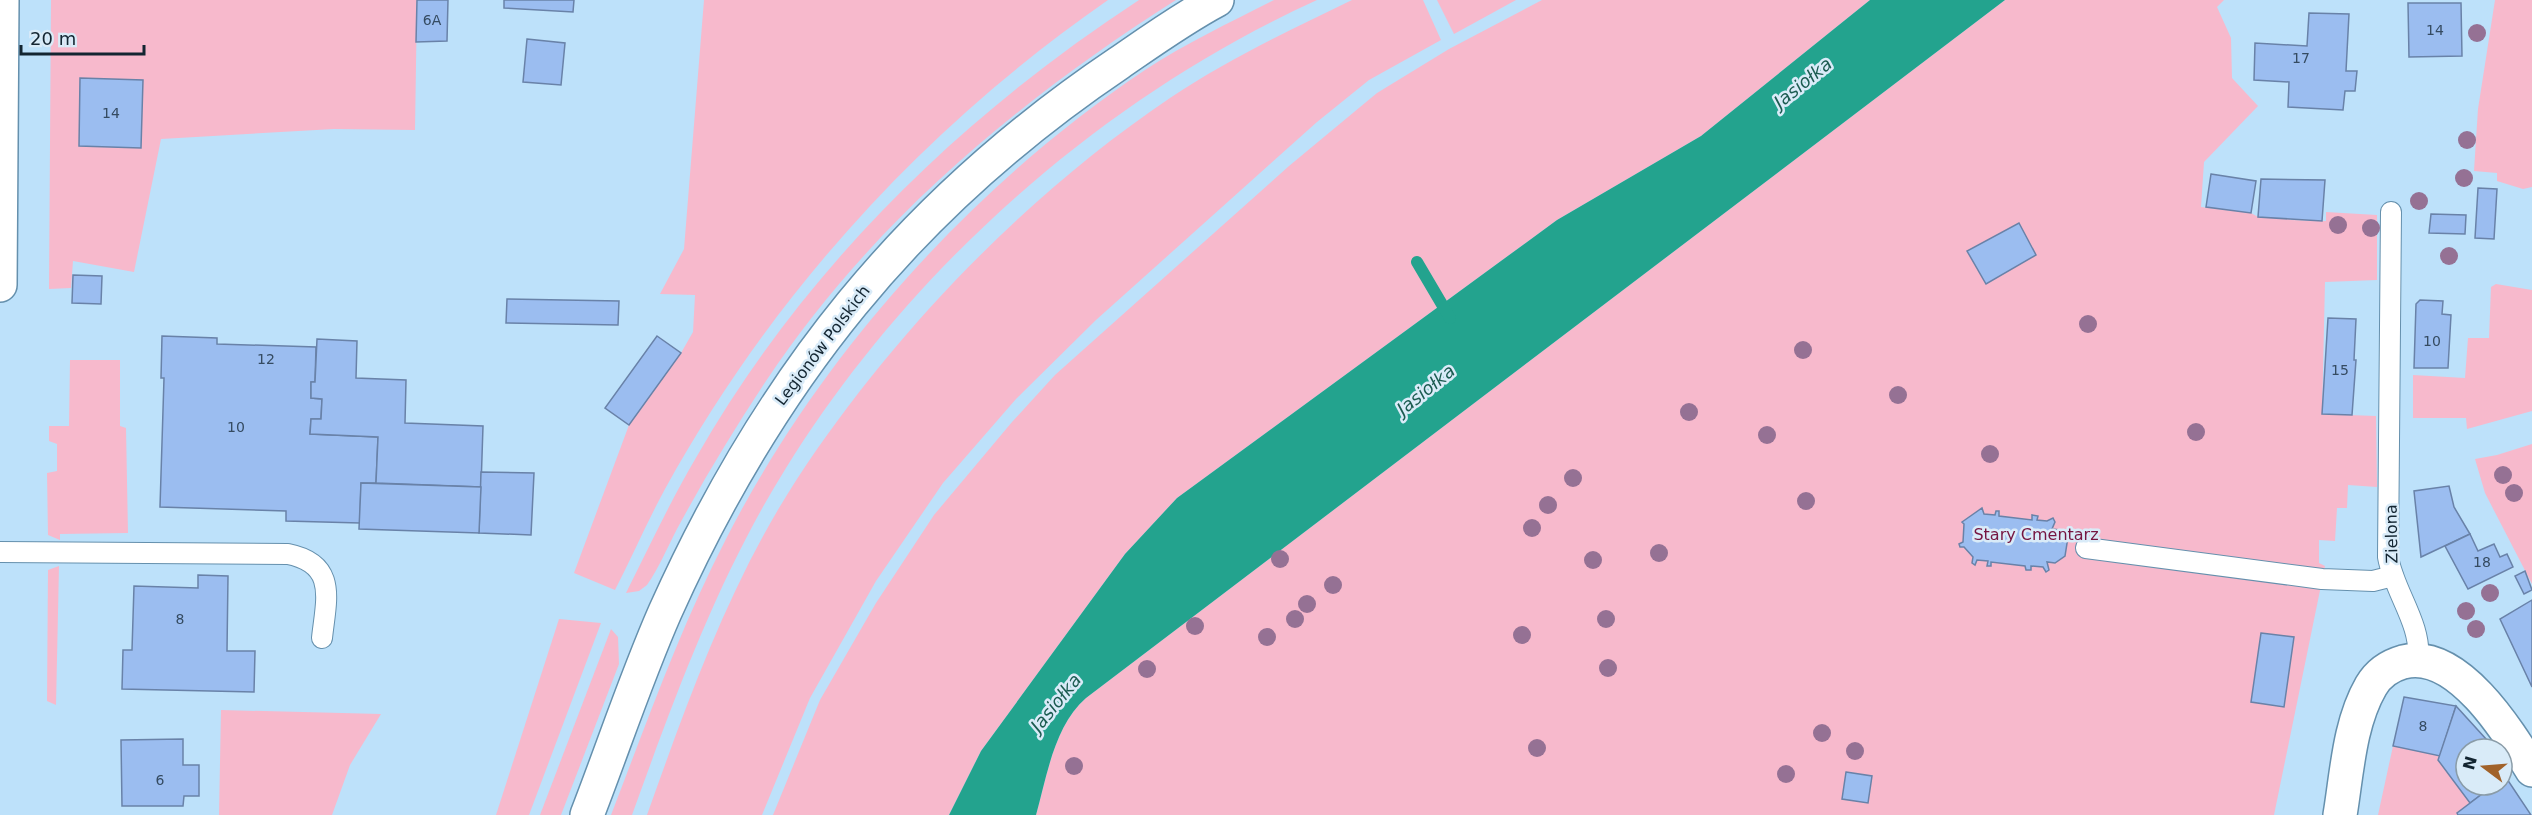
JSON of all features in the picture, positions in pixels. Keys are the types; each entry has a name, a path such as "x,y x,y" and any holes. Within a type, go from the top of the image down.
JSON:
{"main road":[{"path":"0,285 2,0"},
{"name":"Legionów Polskich","path":"587,815 664,614 698,543 740,464 818,345 865,285 952,194 1062,101 1217,0"},
{"path":"2340,815 2354,727 2368,691 2386,669 2405,661 2418,660 2445,668 2472,689 2488,706 2532,770"}],"lane":[{"name":"Zielona","path":"2391,212 2388,557 2393,576 2418,635 2418,660"},
{"path":"2086,548 2322,579 2373,581 2393,576"},
{"path":"0,552 288,554 301,556 320,570 327,584 322,638"}],"green space":[{"path":"51,0 417,0 415,130 334,129 161,139 134,272 73,261 71,288 49,289"},
{"path":"704,0 1108,0 1041,49 977,102 916,159 858,219 804,282 754,348 708,417 665,489 615,590 574,573 629,425 681,353 693,332 695,295 660,294 684,249"},
{"path":"1139,0 1176,0 1117,39 1004,123 951,169 852,269 807,323 754,399 698,492 647,585 639,591 626,593 687,473 739,388 786,322 837,260 891,202 949,146 1009,94"},
{"path":"1274,0 1317,0 1238,40 1161,86 1088,138 1018,195 952,258 891,324 836,394 786,468 762,509 719,593 700,637 632,815 611,815 679,641 726,539 764,471 807,404 855,340 906,279 962,220 1020,166 1081,116 1161,60"},
{"path":"1352,0 1423,0 1441,40 1369,80 1317,122 1096,320 1016,399 943,483 876,581 810,698 762,815 647,815 712,642 773,518 834,425 919,320 965,270 1014,223 1064,178 1117,136 1170,98 1214,71"},
{"path":"1437,0 1516,0 1454,34"},
{"path":"1542,0 1870,0 1701,136 1557,220 1177,498 1125,554 981,751 949,815 773,815 820,700 876,603 934,515 1055,375 1289,166 1377,93 1449,49"},
{"name":"Stary Cmentarz","path":"2005,0 2224,0 2217,7 2231,38 2232,78 2258,106 2204,162 2201,207 2251,213 2258,217 2290,217 2290,220 2326,221 2326,212 2377,215 2377,280 2325,282 2322,414 2376,416 2377,487 2348,485 2347,508 2337,508 2335,541 2319,540 2319,563 2325,566 2274,815 1036,815 1059,737 1075,709 1086,698"},
{"path":"2495,0 2532,0 2532,187 2523,189 2497,181 2497,173 2474,171 2478,109"},
{"path":"2496,284 2532,290 2532,411 2467,429 2466,418 2413,418 2413,375 2465,378 2468,338 2489,338 2491,287"},
{"path":"70,360 120,360 120,426 126,428 128,533 60,534 60,540 48,535 47,473 57,471 57,444 49,441 49,426 69,426"},
{"path":"2532,444 2532,584 2485,493 2475,459"},
{"path":"59,566 56,705 47,701 48,570"},
{"path":"559,619 601,623 529,815 496,815"},
{"path":"611,629 618,637 619,664 561,815 540,815"},
{"path":"221,710 381,714 350,765 332,815 219,815"},
{"path":"2393,746 2440,756 2439,761 2454,781 2454,797 2466,797 2470,803 2457,813 2458,815 2378,815"}],"water":[{"name":"Jasiołka","path":"1870,0 2005,0 1086,698 1075,709 1059,737 1036,815 949,815 981,751 1125,554 1177,498 1557,220 1701,136"}],"building":[{"path":"417,0 448,0 447,41 416,42"},
{"path":"504,0 574,0 573,12 504,8"},
{"path":"2408,3 2461,3 2462,56 2409,57"},
{"path":"2309,13 2349,14 2346,71 2357,71 2355,91 2345,91 2343,110 2288,107 2289,82 2254,80 2255,43 2307,46"},
{"path":"527,39 565,43 561,85 523,82"},
{"path":"80,78 143,80 141,148 79,146"},
{"path":"2211,174 2256,181 2251,213 2206,207"},
{"path":"2261,179 2325,180 2322,221 2258,217"},
{"path":"2478,188 2497,189 2494,239 2475,238"},
{"path":"2431,214 2466,215 2465,234 2429,233"},
{"path":"2019,223 2036,255 1986,284 1967,251"},
{"path":"73,275 102,276 101,304 72,303"},
{"path":"507,299 619,301 618,325 506,323"},
{"path":"2420,300 2443,301 2442,314 2451,315 2448,368 2414,368 2416,304"},
{"path":"2328,318 2356,319 2352,415 2322,414"},
{"path":"162,336 217,338 217,344 316,347 315,382 311,382 311,398 322,399 321,419 311,419 310,434 378,437 376,483 361,483 360,523 286,521 286,511 160,507 164,378 161,378"},
{"path":"657,336 681,353 629,425 605,408"},
{"path":"317,339 357,341 356,378 406,380 405,423 483,426 481,487 376,483 378,437 310,434 311,419 321,419 322,399 311,398 311,382 315,382"},
{"path":"481,472 534,473 531,535 479,533"},
{"path":"361,483 481,487 479,533 359,529"},
{"path":"2449,486 2454,507 2470,534 2421,557 2414,491"},
{"path":"1982,508 1984,514 1995,515 1996,511 1999,511 1999,516 2032,520 2032,515 2038,516 2037,520 2047,521 2053,518 2055,522 2052,529 2060,530 2068,537 2065,556 2055,563 2047,562 2049,570 2046,572 2043,567 2031,566 2031,570 2026,570 2025,566 1991,562 1991,566 1987,566 1988,561 1977,560 1975,565 1972,563 1973,557 1959,544 1963,542 1964,524 1962,522"},
{"path":"2470,534 2478,551 2494,544 2500,557 2507,554 2513,567 2468,589 2445,546"},
{"path":"2525,571 2532,590 2524,594 2515,576"},
{"path":"198,575 228,576 227,651 255,651 254,692 122,689 123,650 132,650 134,586 198,588"},
{"path":"2532,600 2532,687 2500,619"},
{"path":"2261,633 2294,637 2284,707 2251,702"},
{"path":"2404,697 2456,706 2440,756 2393,746"},
{"path":"2456,706 2484,737 2454,737 2454,782 2438,760"},
{"path":"183,739 183,765 199,765 199,796 184,796 183,806 122,806 121,740"},
{"path":"1846,772 1872,776 1868,803 1842,799"},
{"path":"2514,790 2531,815 2458,815 2457,813 2478,797 2514,797"},
{"path":"2466,797 2478,797 2470,803"}],"waterway":[{"path":"1417,262 1450,318"}]}
